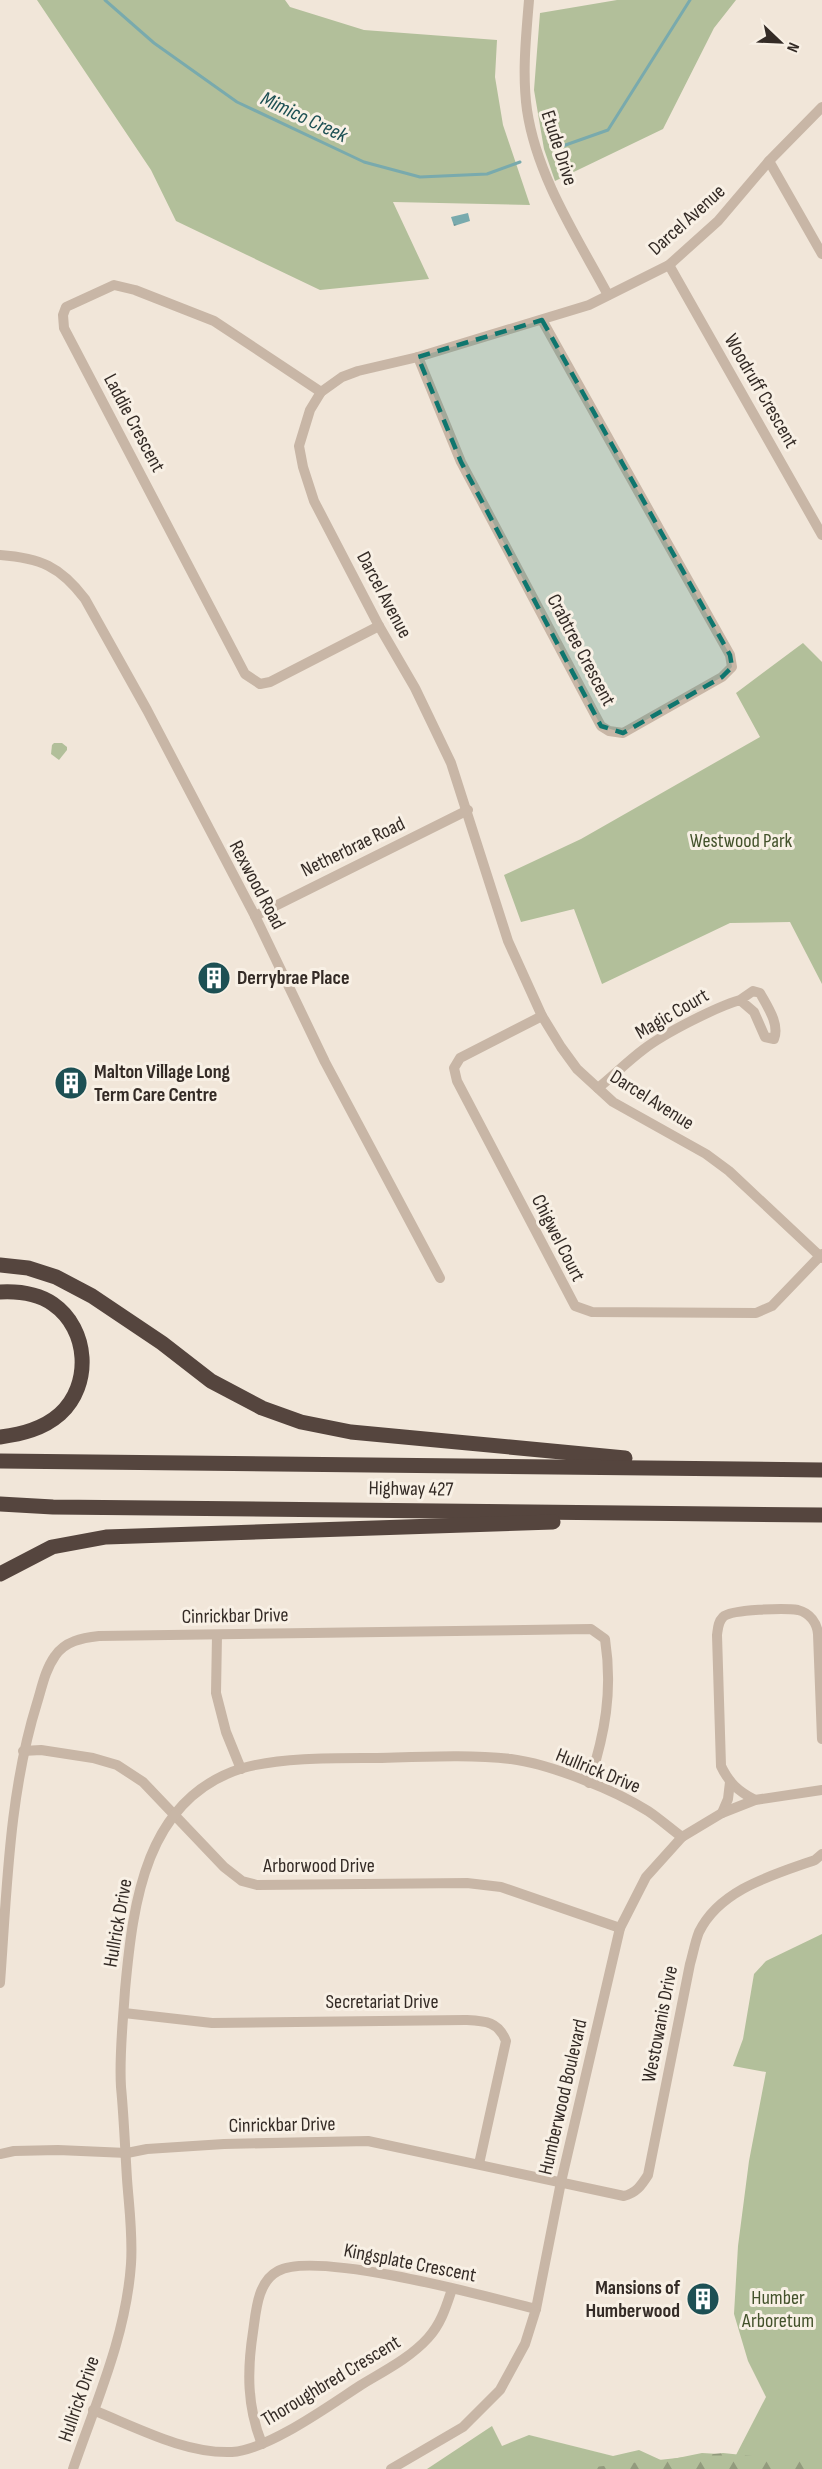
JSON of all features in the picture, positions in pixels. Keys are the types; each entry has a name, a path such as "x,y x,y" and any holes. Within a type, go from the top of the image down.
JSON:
{"highway":[{"path":"0,1265 28,1268 56,1277 92,1296 162,1343 211,1382 262,1408 301,1422 351,1432 726,1468"},
{"path":"0,1292 17,1291 32,1294 52,1303 68,1317 82,1352 82,1368 73,1399 59,1415 37,1429 0,1437"},
{"name":"Highway 427","path":"0,1461 822,1470"},
{"name":"Highway 427","path":"0,1504 822,1515"},
{"path":"0,1574 52,1547 106,1537 578,1521 636,1513"}],"street":[{"name":"Etude Drive","path":"529,0 525,81 531,130 545,174 608,295"},
{"name":"Darcel Avenue","path":"821,1257 729,1171 706,1154 636,1117 598,1088 577,1069 542,1016 507,941 452,763 415,688 379,626 314,501 299,446 310,410 321,392 342,377 542,321 589,305 669,265 718,221 769,161 822,107"},
{"path":"769,161 822,254"},
{"name":"Woodruff Crescent","path":"669,265 822,535"},
{"name":"Laddie Crescent","path":"321,392 214,321 135,290 114,285 66,307 63,315 64,328 245,674 260,684 270,682 379,626"},
{"name":"Crabtree Crescent","path":"418,357 461,462 601,726 609,731 623,733 722,677 732,667 730,655 542,321"},
{"name":"Rexwood Road","path":"0,555 25,557 52,566 73,583 85,599 147,710 255,916 325,1062 440,1278"},
{"name":"Netherbrae Road","path":"255,916 468,810"},
{"name":"Magic Court","path":"598,1088 646,1047 727,1004 740,1000"},
{"name":"Chigwel Court","path":"542,1016 460,1058 454,1068 457,1081 575,1306 592,1312 756,1313 772,1306 821,1257"},
{"path":"755,1800 740,1792 730,1782 721,1766 717,1635 719,1624 724,1616 730,1613 798,1610 809,1615 813,1620 818,1634 822,1739"},
{"name":"Cinrickbar Drive","path":"0,1983 9,1858 23,1751 47,1671 55,1654 78,1639 99,1636 591,1629 605,1639 608,1655 603,1742 589,1783"},
{"path":"217,1635 216,1693 226,1732 242,1769"},
{"name":"Arborwood Drive","path":"23,1751 41,1750 93,1758 117,1765 143,1782 176,1814 224,1867 242,1881 257,1885 467,1883 490,1885 620,1928"},
{"name":"Hullrick Drive","path":"73,2469 112,2360 129,2286 132,2238 121,2085 124,2013 133,1917 140,1884 160,1835 196,1793 218,1779 242,1769 321,1759 459,1757 513,1759 556,1770 589,1783 648,1811 682,1837"},
{"path":"722,1813 728,1799 730,1782"},
{"name":"Humberwood Boulevard","path":"391,2469 463,2427 500,2390 525,2344 537,2309 561,2182 620,1928 646,1877 682,1837 722,1813 755,1800 822,1790"},
{"name":"Westowanis Drive","path":"561,2182 624,2196 632,2194 642,2185 648,2175 690,1964 699,1932 730,1897 752,1883 815,1860 822,1854"},
{"name":"Secretariat Drive","path":"124,2013 212,2023 465,2019 496,2025 501,2029 506,2041 479,2164"},
{"name":"Cinrickbar Drive","path":"0,2154 14,2151 127,2152 224,2144 368,2141 561,2182"},
{"name":"Kingsplate Crescent","path":"262,2444 249,2399 249,2358 262,2289 278,2271 299,2267 335,2267 398,2276 537,2309"},
{"name":"Thoroughbred Crescent","path":"93,2410 173,2442 197,2448 232,2452 262,2444 295,2428 413,2353 438,2327 452,2289"}],"highlighted area":[{"path":"542,320 730,655 732,667 722,677 623,733 601,726 461,462 418,357"}],"green space":[{"path":"37,0 285,0 290,7 364,30 497,40 495,77 503,125 530,205 393,202 429,279 320,290 176,221 151,170"},
{"path":"617,0 736,0 714,28 663,129 555,181 544,149 534,90 540,13"},
{"name":"Westwood Park","path":"803,643 822,662 822,984 790,922 730,923 602,984 574,909 521,922 504,875 581,839 760,737 736,693"},
{"path":"54,743 62,743 67,747 59,760 51,754"},
{"name":"Humber Arboretum","path":"822,1934 822,2469 427,2469 492,2426 502,2446 529,2435 613,2456 639,2450 663,2461 702,2453 736,2455 766,2397 748,2361 734,2314 738,2246 749,2161 766,2072 733,2066 743,2039 754,1974 766,1961"},
{"path":"723,2453 822,2463 822,2469 576,2469"}],"water":[{"path":"468,213 470,221 454,226 451,217"}],"waterway":[{"name":"Mimico Creek","path":"105,0 154,43 237,102 364,162 420,177 487,174 520,162"},
{"name":"Mimico Creek","path":"557,148 608,130 690,0"}],"place":[{"name":"Derrybrae Place","path":"214,978"},
{"name":"Malton Village Long Term Care Centre","path":"71,1083"},
{"name":"Mansions of Humberwood","path":"703,2299"}]}
